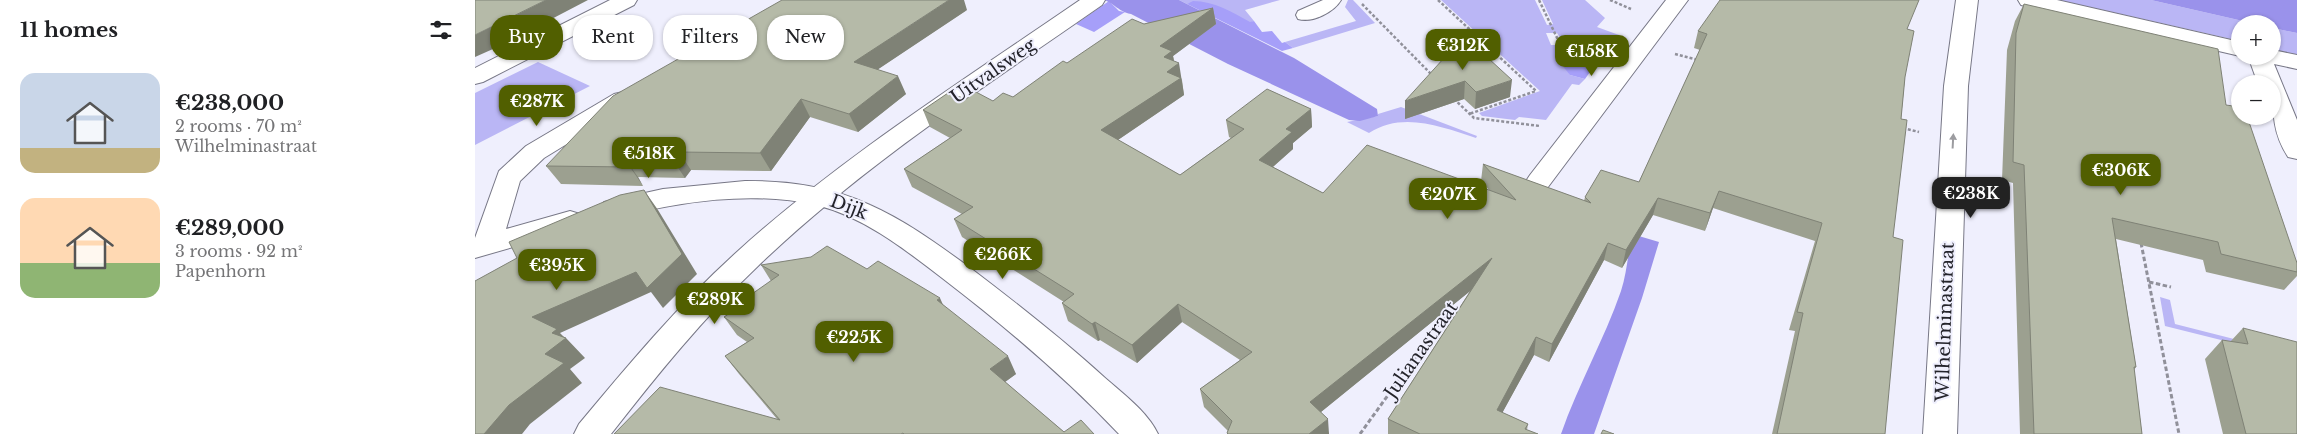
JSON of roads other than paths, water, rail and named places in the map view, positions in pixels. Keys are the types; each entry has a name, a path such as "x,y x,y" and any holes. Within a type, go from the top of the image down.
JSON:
{"street":[{"path":"475,77 626,0"},
{"name":"Uitvalsweg","path":"591,434 713,292 748,258 819,196 1095,0"},
{"path":"1539,181 1579,131 1622,67 1677,0"},
{"name":"Wilhelminastraat","path":"1941,434 1956,86 1967,0"},
{"path":"2029,0 2231,47"},
{"path":"2281,58 2297,62"},
{"path":"481,246 501,191 514,170 535,152 642,88"},
{"path":"2281,110 2297,151"},
{"name":"Dijk","path":"481,246 660,198 698,193 762,190 819,196 847,205 876,218 906,235 1043,340 1103,394 1141,434"}],"lane":[{"path":"1305,15 1329,6 1332,0"}]}
